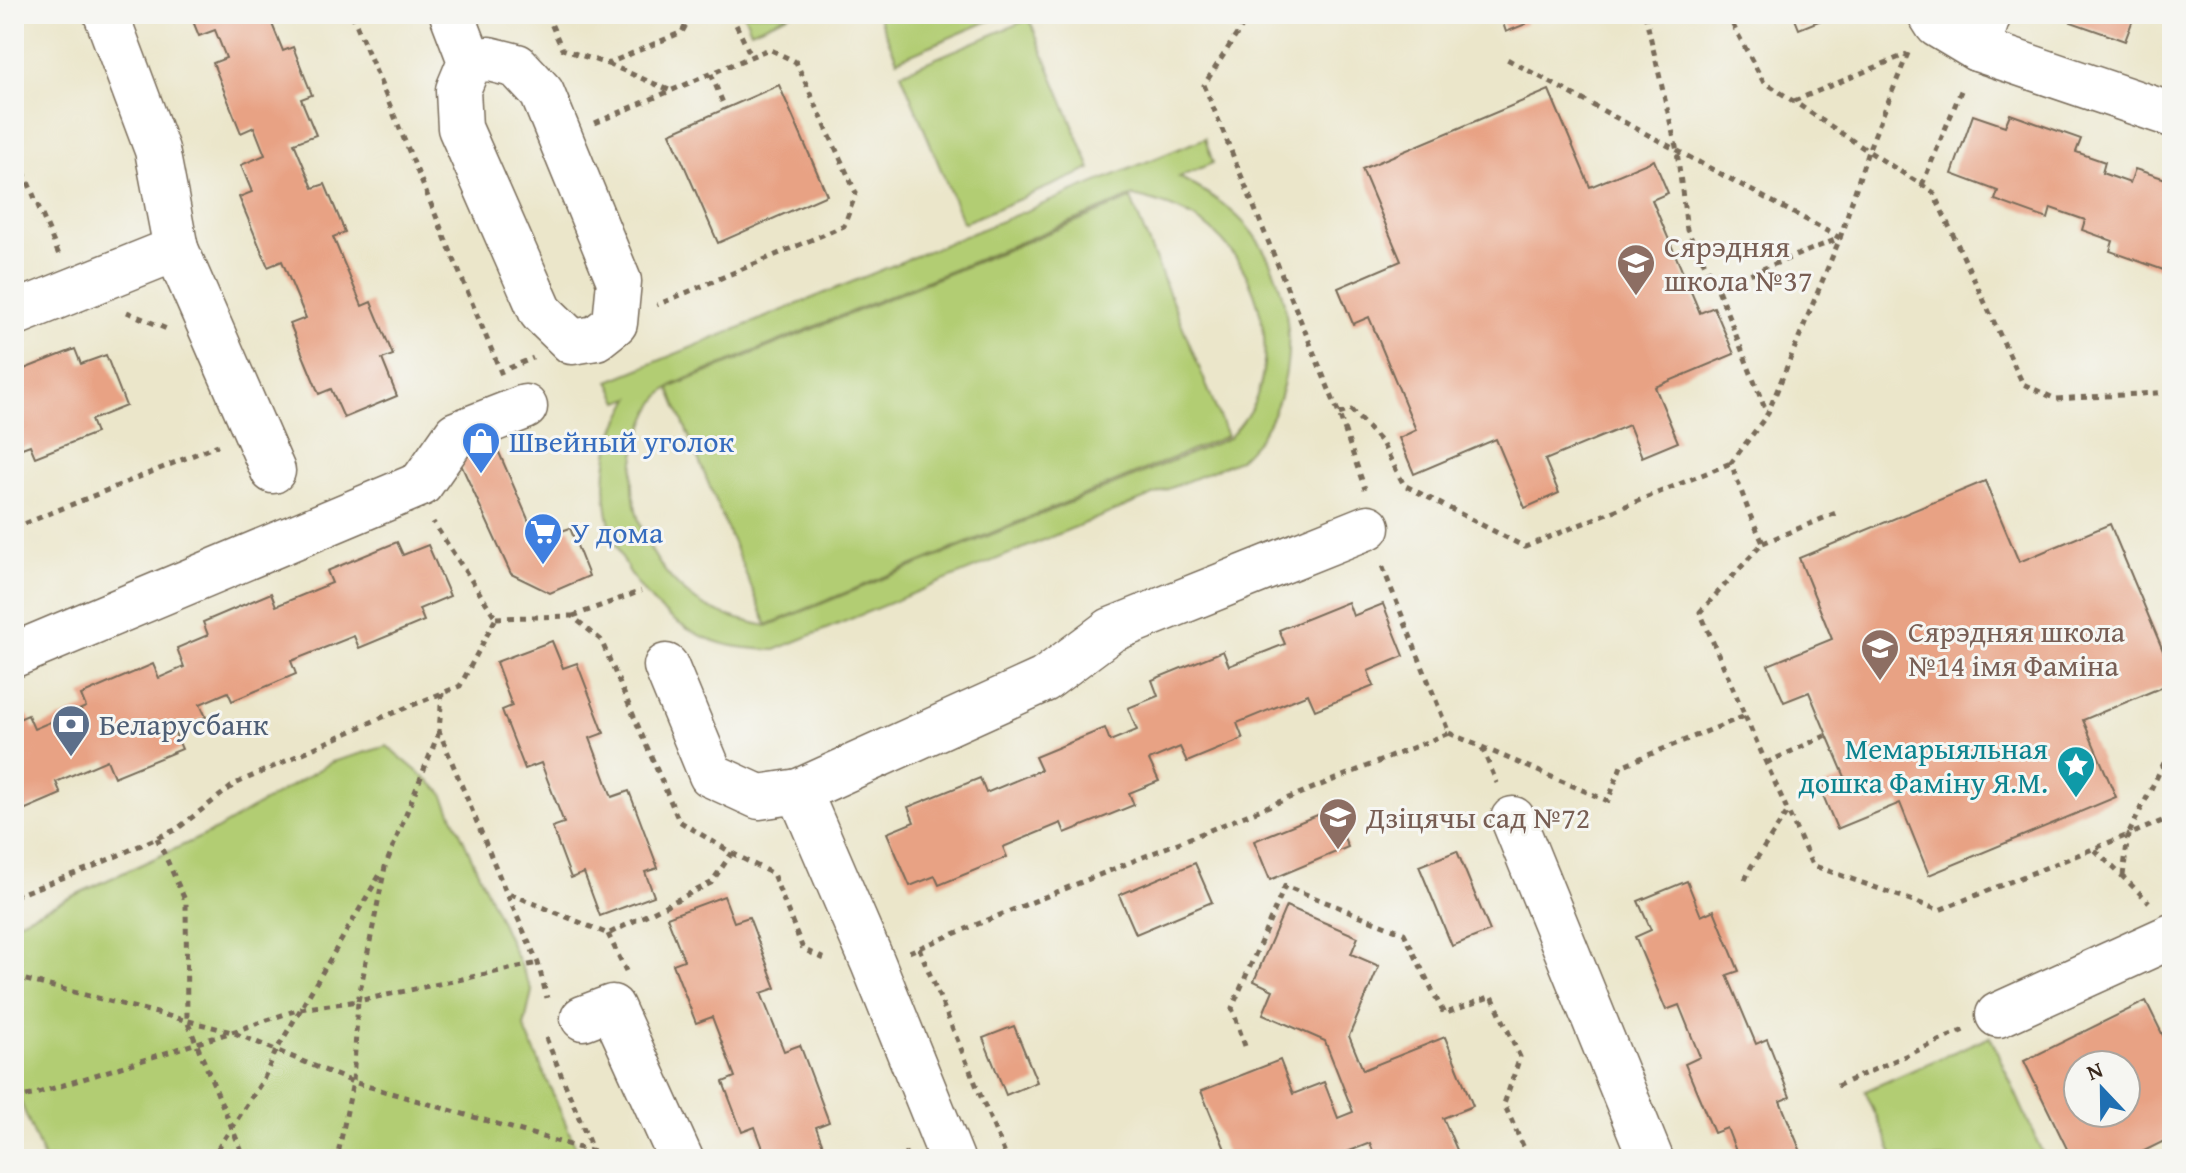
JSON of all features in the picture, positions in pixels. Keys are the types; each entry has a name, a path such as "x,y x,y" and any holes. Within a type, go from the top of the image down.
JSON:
{"lane":[{"path":"106,14 157,150 176,249 273,471"},
{"path":"452,14 470,61 458,90 460,128 541,312 572,342 596,338 615,323 619,281 542,93 517,66 489,59 470,61"},
{"path":"1921,28 1937,25 1978,46 2172,115"},
{"path":"14,314 176,249"},
{"path":"14,655 421,484 456,434 521,408"},
{"path":"666,666 711,775 759,797 799,791 1044,680 1111,630 1368,527"},
{"path":"799,791 952,1159"},
{"path":"1513,819 1651,1159"},
{"path":"1998,1015 2163,921"},
{"path":"564,1014 612,1007 681,1159"}],"path":[{"path":"352,14 521,408"},
{"path":"547,14 562,49 670,91"},
{"path":"607,64 682,32 692,14"},
{"path":"731,14 751,56"},
{"path":"1250,14 1204,85 1339,414 1369,501 1368,527 1449,733"},
{"path":"1645,14 1677,151 1687,230 1717,287 1767,415"},
{"path":"1727,14 1763,81 1933,192 2023,384 2056,399 2172,392"},
{"path":"1339,414 1351,410 1362,421 1382,443 1404,485 1525,547 1731,463 1767,415 1840,238 1868,151 1921,28"},
{"path":"1922,185 1978,46"},
{"path":"560,140 769,49 796,62 856,193 844,226 615,323"},
{"path":"1505,58 1840,238"},
{"path":"711,74 725,108"},
{"path":"14,149 76,289 170,331"},
{"path":"1717,287 1840,238"},
{"path":"14,528 218,445 212,431"},
{"path":"1731,463 1763,543"},
{"path":"1836,513 1763,543 1700,612 1812,865 1939,910 2172,817"},
{"path":"428,514 496,618"},
{"path":"496,618 572,616 641,591"},
{"path":"506,892 608,934 711,883 732,853 679,821 601,640 572,616"},
{"path":"14,896 92,867 177,829 235,784 378,719 460,686 496,618"},
{"path":"211,1159 263,1080 300,1009 385,867 439,731 442,693"},
{"path":"873,963 895,958 1449,733 1608,801 1621,766 1745,716"},
{"path":"439,731 538,963 548,996 564,1014"},
{"path":"1766,763 1827,735"},
{"path":"2123,877 2128,835 2172,747"},
{"path":"1745,880 1788,811"},
{"path":"157,838 186,902 187,1021 245,1159"},
{"path":"2095,850 2163,921"},
{"path":"337,1159 353,1082 358,1001 385,867"},
{"path":"1245,1046 1232,1008 1285,886 1404,933 1444,1014 1492,996 1520,1057 1504,1104 1529,1159"},
{"path":"919,948 1007,1159"},
{"path":"14,1098 196,1044 300,1009 358,1001 538,963"},
{"path":"14,977 232,1032 353,1082 595,1156 618,1159"},
{"path":"1837,1086 1998,1015"},
{"path":"541,1025 595,1156"}],"green space":[{"path":"744,14 791,14 751,31"},
{"path":"877,14 1005,14 897,60"},
{"path":"1029,19 1091,169 963,223 901,73"},
{"path":"1205,138 1213,163 1179,177 1229,209 1261,246 1274,271 1288,327 1288,356 1274,412 1260,437 1239,460 775,650 729,645 687,628 663,612 627,568 615,541 605,485 611,440 631,398 619,402 609,381","holes":["1133,196 1184,212 1211,230 1239,263 1250,283 1263,326 1263,371 1256,399 1229,438 767,626 731,617 698,602 665,570 642,530 633,486 639,440 658,398 674,384"]},
{"path":"1131,199 1227,436 767,625 669,388"},
{"path":"387,746 442,792 532,991 524,1027 581,1159 44,1159 14,1086 14,923 216,830 332,762"},
{"path":"1990,1036 2045,1159 1895,1159 1865,1091"}],"building":[{"path":"190,14 268,14 283,51 293,47 312,95 301,99 316,135 294,143 313,188 325,184 345,232 333,237 362,306 371,302 393,355 382,359 397,396 344,418 331,389 319,394 290,324 306,318 282,261 268,267 239,197 252,192 241,165 265,155 254,127 241,133 213,63 226,58 215,30 199,36"},
{"path":"605,14 628,14 609,22"},
{"path":"1500,14 1523,14 1526,24 1506,32"},
{"path":"1793,14 1836,14 1799,29"},
{"path":"2074,14 2135,14 2125,41 2071,22"},
{"path":"779,85 827,195 718,243 670,133"},
{"path":"1549,90 1590,187 1654,160 1668,193 1652,200 1700,313 1714,307 1734,354 1655,387 1678,442 1642,457 1629,425 1545,460 1559,493 1525,508 1496,439 1414,474 1399,438 1416,430 1369,317 1353,324 1338,288 1401,261 1362,169"},
{"path":"2010,114 2081,139 2076,152 2105,162 2102,173 2130,183 2135,169 2172,181 2172,273 2110,251 2113,241 2082,230 2085,220 2051,208 2048,219 1995,200 1998,191 1952,174 1973,115 2005,126"},
{"path":"75,349 81,364 106,355 126,406 91,420 96,433 35,457 30,445 14,451 14,373"},
{"path":"494,441 537,540 570,528 589,576 550,593 511,574 458,458"},
{"path":"1985,481 2019,562 2110,524 2172,672 2172,683 2083,720 2116,797 1929,875 1900,803 1837,829 1820,788 1845,777 1809,692 1784,702 1768,665 1832,639 1799,558"},
{"path":"397,542 403,555 428,545 450,596 419,609 424,621 359,648 354,636 291,661 296,674 232,701 228,692 200,704 206,717 174,731 182,749 114,777 107,760 56,782 61,794 14,814 14,721 28,715 34,729 86,707 81,695 153,664 159,678 184,667 177,648 208,635 203,622 271,593 276,606 332,583 327,571"},
{"path":"1348,602 1353,616 1383,604 1404,656 1368,671 1374,686 1315,710 1308,694 1237,723 1243,739 1187,762 1180,747 1149,760 1159,781 1129,793 1134,805 1065,833 1061,823 1003,847 1007,857 939,885 935,876 910,886 887,833 914,822 908,807 980,778 986,793 1041,770 1035,757 1105,728 1110,741 1137,730 1128,708 1158,696 1152,680 1223,651 1229,666 1285,644 1279,630"},
{"path":"552,641 563,668 577,663 604,733 590,738 612,797 629,791 658,868 645,872 654,896 600,916 584,873 571,878 552,827 564,823 541,763 525,769 502,710 512,706 496,662"},
{"path":"1332,809 1348,847 1270,880 1254,841"},
{"path":"1457,851 1490,931 1452,946 1419,866"},
{"path":"1195,863 1212,902 1136,934 1119,895"},
{"path":"1687,881 1701,916 1714,910 1739,971 1727,975 1756,1044 1767,1039 1790,1097 1780,1101 1804,1159 1739,1159 1727,1128 1714,1133 1685,1064 1700,1057 1679,1005 1666,1010 1635,937 1651,930 1638,901"},
{"path":"724,896 734,922 749,917 776,988 761,993 784,1051 800,1045 829,1122 816,1127 825,1151 803,1159 767,1159 755,1127 742,1132 723,1082 735,1077 712,1017 696,1023 673,964 684,960 667,917"},
{"path":"1286,906 1358,937 1351,954 1379,966 1349,1036 1363,1070 1445,1037 1473,1106 1443,1118 1461,1159 1376,1159 1370,1143 1329,1159 1229,1159 1201,1091 1280,1060 1293,1094 1324,1082 1338,1118 1353,1112 1325,1041 1263,1014 1273,990 1254,981"},
{"path":"2146,1001 2172,1054 2172,1148 2168,1139 2128,1159 2072,1159 2024,1061"},
{"path":"1014,1026 1037,1082 1006,1095 983,1038"}],"place":[{"name":"Сярэдняя школа №37","path":"1636,297"},
{"name":"Швейный уголок","path":"481,475"},
{"name":"У дома","path":"543,566"},
{"name":"Сярэдняя школа №14 імя Фаміна","path":"1880,682"},
{"name":"Беларусбанк","path":"71,758"},
{"name":"Мемарыяльная дошка Фаміну Я.М.","path":"2076,799"},
{"name":"Дзіцячы сад №72","path":"1338,851"}]}
